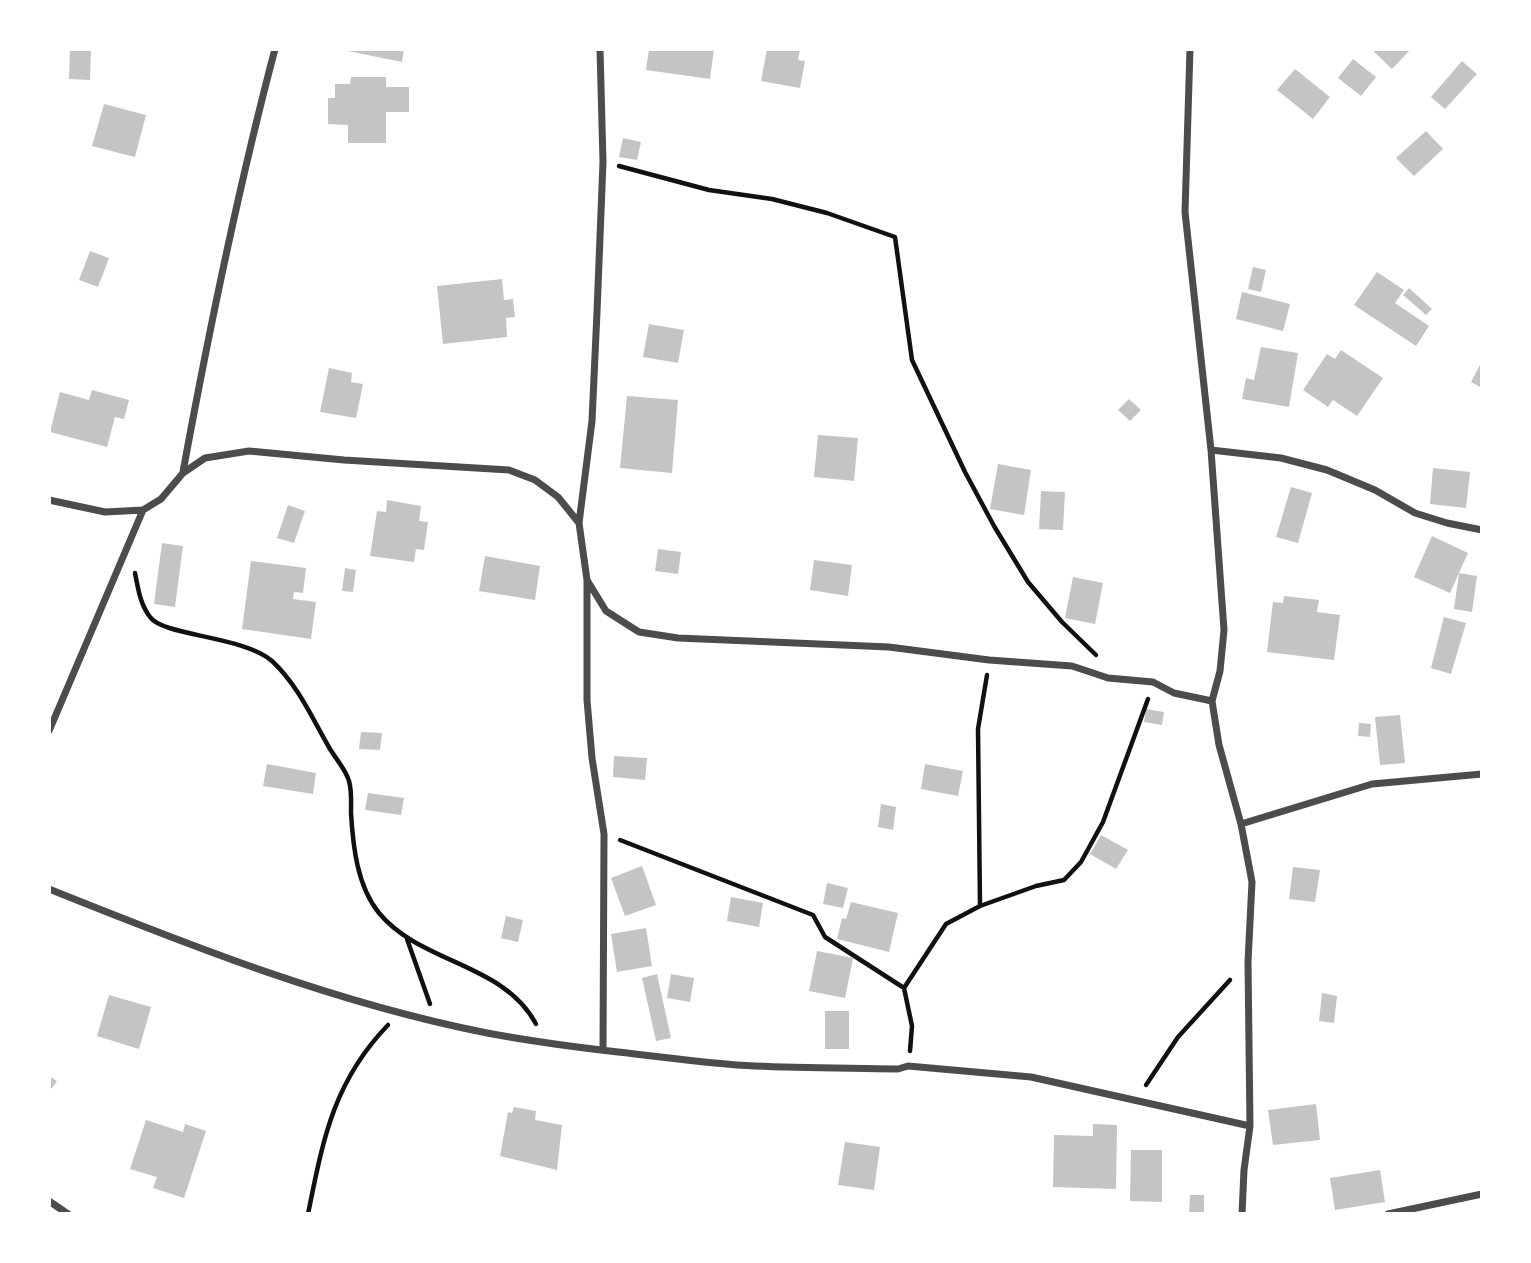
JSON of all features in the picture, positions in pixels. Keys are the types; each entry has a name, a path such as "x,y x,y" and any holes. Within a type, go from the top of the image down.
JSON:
{"street":[{"path":"183,473 207,342 252,136 275,49"},
{"path":"600,49 603,162 592,421 579,523 587,580 588,711 604,834 603,1050"},
{"path":"1190,49 1185,212 1211,450 1224,630 1220,671 1212,701 1219,745 1241,824 1252,882 1248,962 1250,1126 1242,1214"},
{"path":"1211,450 1282,458 1327,470 1376,490 1415,513 1482,530"},
{"path":"49,500 105,512 143,510 160,499 183,473 205,458 249,451 509,470 535,480 558,498 579,523"},
{"path":"49,731 143,510"},
{"path":"587,580 606,611 639,632 678,638 889,646 989,660 1072,666 1108,678 1153,682 1174,693 1212,701"},
{"path":"1241,824 1372,784 1482,774"},
{"path":"49,889 302,985 400,1013 546,1044 754,1066 898,1069 908,1066 1031,1077 1250,1126"},
{"path":"1388,1214 1482,1194"},
{"path":"49,1201 68,1214"}],"path":[{"path":"603,162 709,190 783,202 827,213 895,237 912,360 965,472 993,526 1028,582 1062,622 1092,649 1108,678"},
{"path":"128,542 140,600 151,620 164,626 244,645 270,659 288,678 349,780 353,839 363,885 379,913 407,938 502,985 529,1011 546,1044"},
{"path":"980,906 978,729 989,660"},
{"path":"908,1066 912,1026 904,988 946,924 980,906 1035,886 1064,880 1082,862 1121,779 1153,682"},
{"path":"604,834 813,915 825,937 904,988"},
{"path":"407,938 436,1021"},
{"path":"1136,1099 1178,1037 1248,962"},
{"path":"308,1214 323,1140 340,1091 367,1047 400,1013"}],"building":[{"path":"70,49 91,49 90,80 69,79"},
{"path":"338,49 404,49 402,62"},
{"path":"649,49 714,49 710,79 646,70"},
{"path":"767,49 800,49 798,60 805,61 800,88 761,81"},
{"path":"1371,49 1411,49 1392,69"},
{"path":"1353,59 1376,77 1361,96 1338,78"},
{"path":"1462,61 1477,74 1445,109 1431,97"},
{"path":"1295,69 1330,97 1313,119 1277,90"},
{"path":"351,77 386,77 386,87 409,87 409,112 386,112 386,143 348,143 348,125 328,124 328,98 335,98 335,84 350,84"},
{"path":"104,104 146,115 135,157 92,146"},
{"path":"1426,131 1443,149 1414,176 1396,158"},
{"path":"623,138 641,142 637,160 619,157"},
{"path":"90,251 109,258 98,287 79,280"},
{"path":"1253,267 1266,270 1261,292 1248,289"},
{"path":"1377,272 1404,290 1395,303 1429,326 1416,346 1354,305"},
{"path":"502,279 504,300 513,299 515,317 506,318 507,337 443,344 437,286"},
{"path":"1409,288 1432,309 1426,315 1403,295"},
{"path":"1242,292 1290,304 1283,331 1236,319"},
{"path":"649,324 684,330 678,363 643,357"},
{"path":"1261,347 1298,353 1289,407 1242,399 1246,378 1254,380"},
{"path":"1341,350 1383,378 1357,416 1333,400 1328,407 1303,390 1327,354 1335,359"},
{"path":"1482,361 1482,388 1471,382"},
{"path":"329,368 352,373 351,382 363,384 356,418 320,412"},
{"path":"92,390 129,400 124,419 115,417 107,447 50,432 60,392 89,400"},
{"path":"627,396 678,400 672,473 620,468"},
{"path":"1129,399 1141,410 1130,421 1118,410"},
{"path":"818,435 858,438 854,481 814,477"},
{"path":"998,464 1031,470 1024,515 990,509"},
{"path":"1433,468 1470,472 1466,508 1430,504"},
{"path":"1291,487 1312,493 1298,543 1276,537"},
{"path":"1041,491 1065,492 1063,530 1039,529"},
{"path":"387,500 421,506 419,521 428,522 424,550 416,549 414,562 370,556 377,511 386,512"},
{"path":"288,505 305,511 294,543 277,538"},
{"path":"1432,536 1468,553 1450,593 1414,577"},
{"path":"162,543 183,546 175,607 154,604"},
{"path":"658,549 681,552 678,574 655,571"},
{"path":"485,556 540,566 535,600 479,591"},
{"path":"814,560 852,565 848,596 810,590"},
{"path":"251,561 306,568 303,593 294,592 293,599 316,602 311,639 242,629"},
{"path":"345,568 356,570 353,592 342,591"},
{"path":"1459,573 1477,576 1472,612 1454,609"},
{"path":"1073,577 1103,583 1095,624 1065,618"},
{"path":"1284,596 1319,600 1317,612 1340,615 1334,660 1267,652 1273,602 1283,603"},
{"path":"1444,617 1466,623 1451,674 1431,668"},
{"path":"1146,709 1164,712 1162,725 1144,722"},
{"path":"1400,715 1405,763 1380,765 1375,717"},
{"path":"1359,723 1371,724 1370,737 1358,736"},
{"path":"361,732 382,733 380,750 359,749"},
{"path":"614,756 647,758 645,780 613,777"},
{"path":"267,764 316,773 313,794 263,786"},
{"path":"925,764 963,771 958,796 921,789"},
{"path":"368,793 404,798 401,815 365,810"},
{"path":"881,804 896,807 893,830 878,827"},
{"path":"1101,835 1128,850 1116,869 1090,854"},
{"path":"642,866 656,905 625,916 611,878"},
{"path":"1293,867 1320,870 1315,902 1289,899"},
{"path":"827,883 848,888 843,908 823,904"},
{"path":"731,897 763,903 759,927 727,921"},
{"path":"851,902 898,913 889,952 837,939 842,918 846,919"},
{"path":"506,916 523,920 518,942 501,938"},
{"path":"646,928 652,966 617,972 611,934"},
{"path":"817,951 853,958 845,998 809,991"},
{"path":"657,974 671,1038 656,1041 642,978"},
{"path":"671,974 694,978 690,1002 667,998"},
{"path":"1322,993 1337,996 1334,1023 1319,1021"},
{"path":"109,995 151,1007 139,1049 97,1036"},
{"path":"825,1011 849,1011 849,1049 825,1049"},
{"path":"49,1076 57,1081 49,1092"},
{"path":"1316,1104 1320,1140 1273,1145 1268,1110"},
{"path":"514,1107 536,1111 535,1120 562,1125 557,1170 500,1156 508,1112 512,1113"},
{"path":"146,1120 183,1132 185,1124 206,1131 184,1198 153,1188 157,1177 130,1169"},
{"path":"1093,1124 1117,1125 1116,1189 1053,1187 1054,1135 1093,1136"},
{"path":"845,1142 880,1147 874,1190 838,1185"},
{"path":"1131,1150 1162,1150 1162,1202 1130,1201"},
{"path":"1380,1170 1385,1202 1335,1210 1330,1178"},
{"path":"1190,1195 1204,1195 1204,1214 1189,1214"}]}
